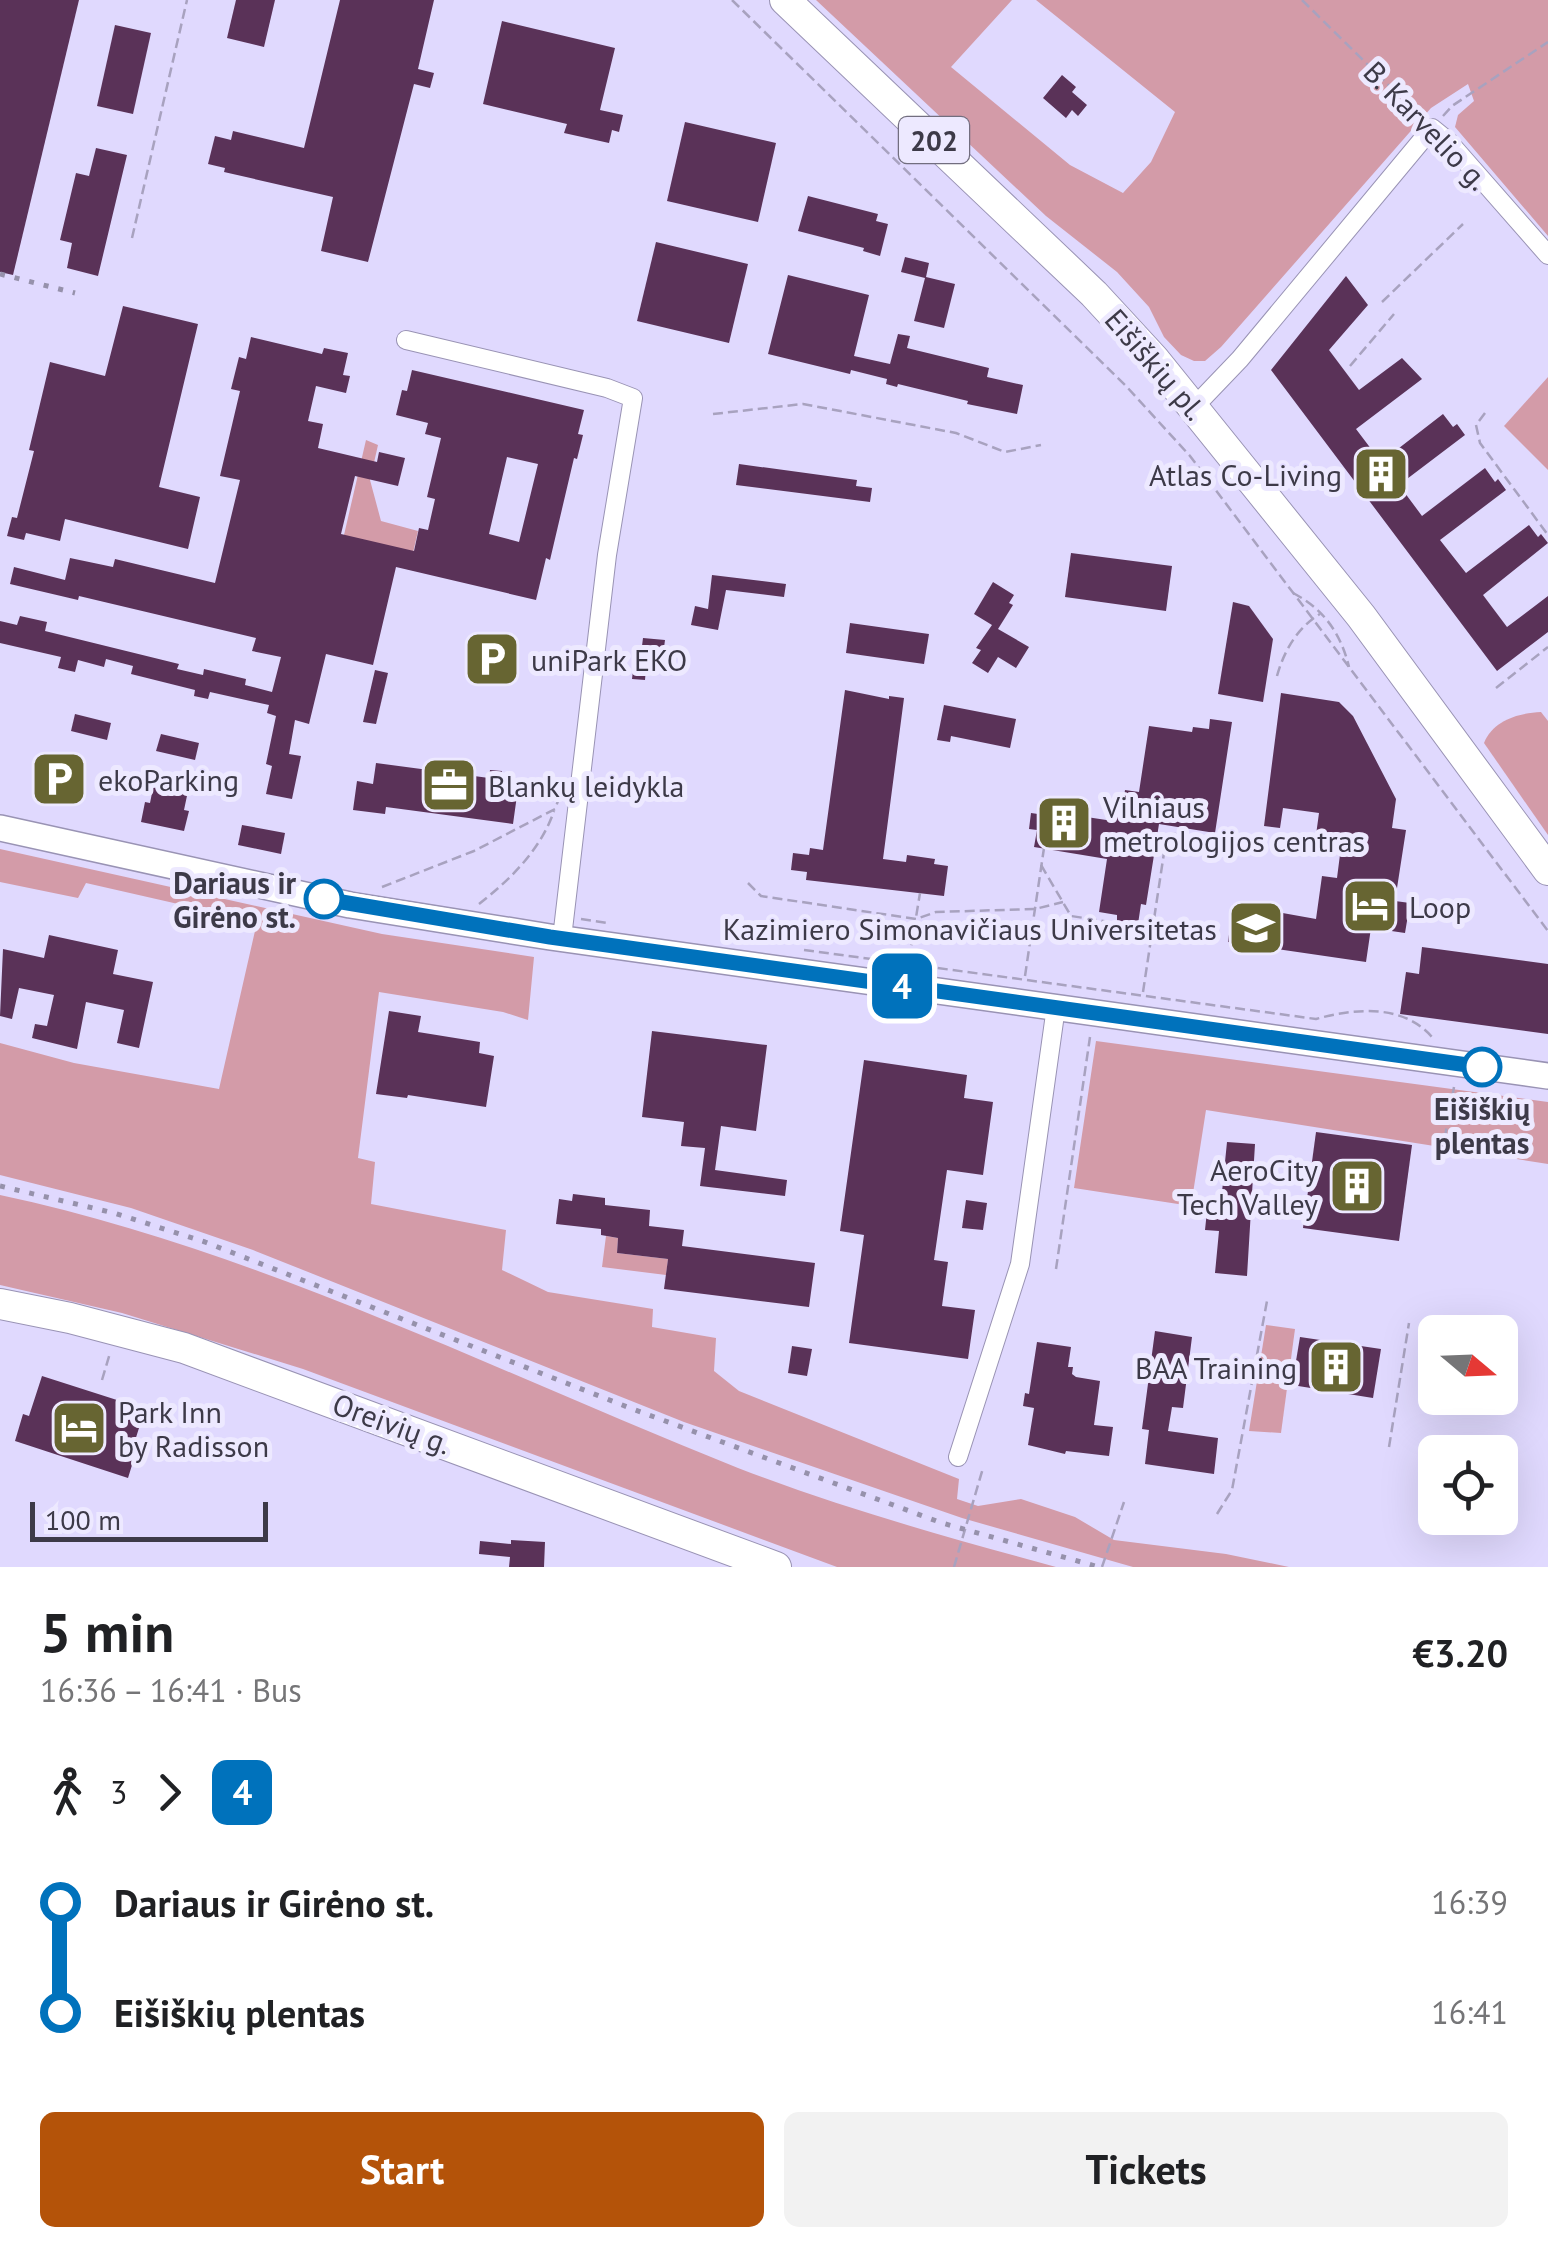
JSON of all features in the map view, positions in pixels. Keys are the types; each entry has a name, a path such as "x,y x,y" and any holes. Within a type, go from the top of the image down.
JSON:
{"main road":[{"name":"Eišiškių pl.","path":"785,0 1094,294 1195,406 1361,616 1548,870"},
{"path":"0,828 350,905 564,927 1056,1007 1548,1076"},
{"name":"Oreivių g.","path":"0,1304 184,1348 776,1567"}],"street":[{"path":"1195,406 1240,359 1432,128"},
{"name":"B. Karvelio g.","path":"1432,128 1448,141 1548,255"},
{"path":"406,340 608,388 633,398 607,555 564,927"},
{"path":"958,1457 1020,1264 1056,1007"}],"path":[{"path":"132,238 187,0"},
{"path":"732,0 1126,386 1190,456 1548,932"},
{"name":"B. Karvelio g.","path":"1302,0 1432,128"},
{"path":"1432,128 1452,106 1548,42"},
{"path":"1382,302 1463,224"},
{"path":"1350,366 1394,314"},
{"path":"713,414 803,404 956,433 1005,452 1042,445"},
{"path":"1485,413 1476,424 1480,443 1548,536"},
{"path":"1292,592 1322,613 1339,636 1350,670"},
{"path":"1278,676 1283,652 1322,613"},
{"path":"1496,688 1548,647"},
{"path":"478,905 510,880 548,828 561,794"},
{"path":"378,889 474,851 555,809"},
{"path":"1143,994 1167,833 1230,841"},
{"path":"1024,978 1044,848"},
{"path":"1041,865 1071,916 1152,928"},
{"path":"748,883 760,896 916,919 936,912 1035,909 1062,902"},
{"path":"909,962 920,893"},
{"path":"564,927 615,924"},
{"path":"789,948 1316,1020 1380,1012 1411,1017 1433,1041"},
{"path":"1056,1269 1090,1036"},
{"path":"1442,1153 1454,1087"},
{"path":"1217,1514 1232,1490 1267,1301"},
{"path":"1388,1447 1409,1323"},
{"path":"102,1380 116,1330"},
{"path":"954,1567 982,1468"},
{"path":"1102,1567 1124,1502"}],"shaded area":[{"path":"816,0 1012,0 951,67 1070,165 1123,193 1151,162 1175,112 1036,0 1548,0 1548,236 1455,127 1458,115 1474,101 1468,84 1431,108 1221,347 1205,361 1194,361 1181,355 1164,337 1149,307 1117,272 1046,216"},
{"path":"1548,377 1548,470 1504,426"},
{"path":"366,440 378,445 370,480 381,521 418,531 409,570 344,535"},
{"path":"1541,712 1548,721 1548,835 1484,743 1508,719"},
{"path":"0,849 382,934 534,957 528,1020 503,1012 379,992 358,1158 375,1162 371,1204 506,1230 502,1270 548,1292 653,1309 652,1327 716,1338 714,1371 739,1391 959,1479 957,1499 978,1506 1021,1499 1075,1517 1114,1540 1226,1554 1289,1567 1133,1567 962,1518 684,1422 253,1250 131,1208 0,1175 0,1043 74,1063 219,1089 257,922 86,883 78,898 0,882"},
{"path":"1096,1041 1548,1102 1548,1164 1206,1110 1191,1206 1074,1188"},
{"path":"0,1195 190,1247 374,1316 777,1483 896,1522 1056,1567 837,1567 303,1369 122,1313 0,1285"},
{"path":"606,1236 618,1238 617,1253 668,1259 666,1275 602,1267"},
{"path":"1266,1325 1295,1329 1281,1433 1249,1431"}],"building":[{"path":"0,0 79,0 13,275 0,272"},
{"path":"236,0 275,0 264,47 227,38"},
{"path":"340,0 434,0 418,69 434,73 430,88 414,84 368,262 321,251 333,197 224,172 225,168 208,164 215,136 231,140 233,131 304,148"},
{"path":"502,21 615,48 600,110 623,115 619,132 612,130 609,143 564,133 567,124 483,104"},
{"path":"115,25 151,33 133,114 97,106"},
{"path":"1062,75 1076,87 1072,92 1087,105 1078,116 1072,110 1066,118 1043,98"},
{"path":"685,122 776,143 758,222 667,201"},
{"path":"96,148 127,155 98,276 67,268 72,243 60,240 76,173 89,176"},
{"path":"808,196 878,214 876,221 888,224 880,256 798,231"},
{"path":"656,242 748,264 729,343 637,321"},
{"path":"905,257 929,263 926,277 955,284 944,328 914,321 925,278 901,272"},
{"path":"788,275 869,295 854,356 890,364 898,334 910,336 907,348 989,368 987,377 1023,385 1017,414 898,384 897,387 886,384 887,379 851,370 850,374 768,354"},
{"name":"Atlas Co-Living","path":"1346,276 1368,305 1329,350 1359,390 1402,358 1422,379 1356,429 1381,462 1443,414 1453,427 1457,424 1465,435 1399,485 1422,516 1485,468 1495,482 1498,479 1506,490 1440,540 1466,573 1529,525 1548,543 1483,595 1507,627 1548,596 1548,632 1497,671 1271,370"},
{"path":"123,306 198,324 159,487 200,497 188,549 65,519 60,541 26,533 24,540 7,536 12,517 17,518 34,451 29,450 50,362 105,376"},
{"path":"251,337 322,354 324,348 348,353 343,375 350,376 346,393 316,386 308,421 323,424 318,448 377,462 379,452 405,458 398,486 355,476 341,534 414,551 419,528 428,530 435,499 427,497 441,438 425,434 428,423 396,415 412,370 584,410 577,459 574,458 550,560 546,558 536,600 396,567 373,665 326,654 309,724 295,720 289,754 301,756 292,799 266,794 272,766 266,764 276,716 267,713 269,705 210,692 208,699 194,696 195,690 131,674 133,666 106,659 104,667 78,660 75,672 58,668 61,657 0,643 0,621 17,625 20,616 47,622 45,631 179,664 177,669 203,675 204,669 246,679 245,685 272,692 281,657 252,651 256,638 79,596 78,600 10,584 14,567 65,580 70,558 113,567 115,559 215,583 240,480 220,476 240,391 231,389 239,357 246,359","holes":["507,457 538,464 519,542 489,534"]},
{"path":"739,464 857,480 856,486 872,488 870,502 736,485"},
{"path":"1071,553 1172,566 1166,611 1065,597"},
{"path":"712,575 786,584 784,597 726,590 718,630 691,625 695,606 708,609"},
{"path":"993,582 1014,595 1009,603 1013,605 998,629 1029,647 1016,668 998,657 988,673 972,663 981,650 976,648 992,625 974,614"},
{"path":"1233,602 1249,606 1273,639 1263,702 1218,694"},
{"path":"850,623 929,634 924,664 846,653"},
{"path":"643,638 665,640 661,670 646,668 645,680 632,679 635,653 641,654"},
{"path":"375,670 388,673 376,724 363,722"},
{"path":"845,690 889,699 904,698 883,859 906,862 907,855 935,859 934,864 948,866 944,896 806,880 807,872 791,870 793,853 809,855 810,848 823,850"},
{"path":"1281,693 1339,702 1353,716 1396,799 1392,828 1406,830 1395,901 1410,903 1405,933 1371,928 1366,962 1228,942 1233,904 1316,919 1322,876 1337,878 1342,839 1316,835 1319,813 1283,808 1280,828 1264,826"},
{"path":"944,705 1016,719 1010,748 951,736 950,742 937,740"},
{"path":"75,714 111,723 107,740 71,731"},
{"name":"Vilniaus metrologijos centras","path":"1210,719 1232,722 1215,833 1159,824 1146,905 1141,904 1138,924 1117,921 1117,915 1099,912 1107,859 1034,847 1037,830 1029,829 1031,813 1113,821 1114,810 1122,811 1125,790 1139,792 1149,726 1192,732 1193,727 1209,729"},
{"path":"161,734 199,743 195,760 156,751"},
{"path":"376,763 489,778 490,770 502,771 501,779 519,781 513,824 386,807 385,814 353,810 357,781 373,784"},
{"path":"154,783 188,791 184,831 141,822"},
{"path":"242,825 285,833 281,854 238,845"},
{"path":"49,935 118,950 113,974 153,982 139,1048 117,1043 124,1010 86,1002 77,1049 32,1038 35,1024 47,1026 54,995 19,988 12,1019 0,1016 3,949 44,958"},
{"path":"1422,947 1548,964 1548,1034 1400,1014 1406,972 1419,974"},
{"path":"389,1011 421,1016 418,1032 480,1042 479,1053 494,1056 486,1107 376,1094"},
{"path":"652,1031 767,1045 756,1131 721,1126 715,1170 787,1180 785,1196 700,1186 705,1148 681,1146 684,1122 642,1117"},
{"path":"864,1060 967,1075 964,1098 993,1102 983,1175 947,1170 934,1260 948,1262 942,1306 975,1310 968,1359 849,1343 864,1235 840,1231"},
{"name":"AeroCity Tech Valley","path":"1316,1132 1412,1145 1399,1241 1303,1228"},
{"path":"1227,1142 1255,1144 1247,1276 1215,1273 1219,1231 1205,1230 1207,1211 1220,1212"},
{"path":"573,1194 605,1198 605,1205 650,1210 649,1226 684,1230 682,1246 815,1263 809,1307 664,1289 668,1259 617,1253 618,1238 601,1235 601,1229 556,1224 559,1199 572,1201"},
{"path":"966,1200 987,1203 983,1230 962,1228"},
{"path":"1155,1331 1192,1337 1183,1408 1172,1407 1168,1431 1218,1438 1214,1474 1145,1464 1149,1430 1142,1429"},
{"name":"BAA Training","path":"1300,1337 1381,1349 1373,1398 1292,1385"},
{"path":"1037,1342 1071,1347 1068,1367 1073,1367 1072,1374 1100,1381 1094,1425 1113,1427 1109,1456 1066,1451 1065,1454 1028,1445 1034,1408 1023,1406 1025,1393 1029,1394"},
{"path":"792,1346 812,1349 807,1376 788,1373"},
{"name":"Park Inn by Radisson","path":"42,1376 145,1409 128,1478 15,1441 23,1414 29,1416"},
{"path":"511,1540 545,1542 544,1567 509,1567 510,1557 479,1554 480,1541 511,1544"}],"railway":[{"path":"0,274 75,293"},
{"path":"0,1186 114,1213 205,1242 630,1408 942,1523 1099,1567"}],"bus line":[{"name":"4","path":"324,899 550,937 1482,1067"}],"place":[{"name":"Atlas Co-Living","path":"1381,474"},
{"name":"uniPark EKO","path":"492,659"},
{"name":"ekoParking","path":"59,779"},
{"name":"Blankų leidykla","path":"449,785"},
{"name":"Vilniaus metrologijos centras","path":"1064,823"},
{"name":"Dariaus ir Girėno st.","path":"324,899"},
{"name":"Loop","path":"1370,906"},
{"name":"Kazimiero Simonavičiaus Universitetas","path":"1256,928"},
{"name":"Eišiškių plentas","path":"1482,1067"},
{"name":"AeroCity Tech Valley","path":"1357,1186"},
{"name":"BAA Training","path":"1336,1367"},
{"name":"Park Inn by Radisson","path":"79,1428"}]}
